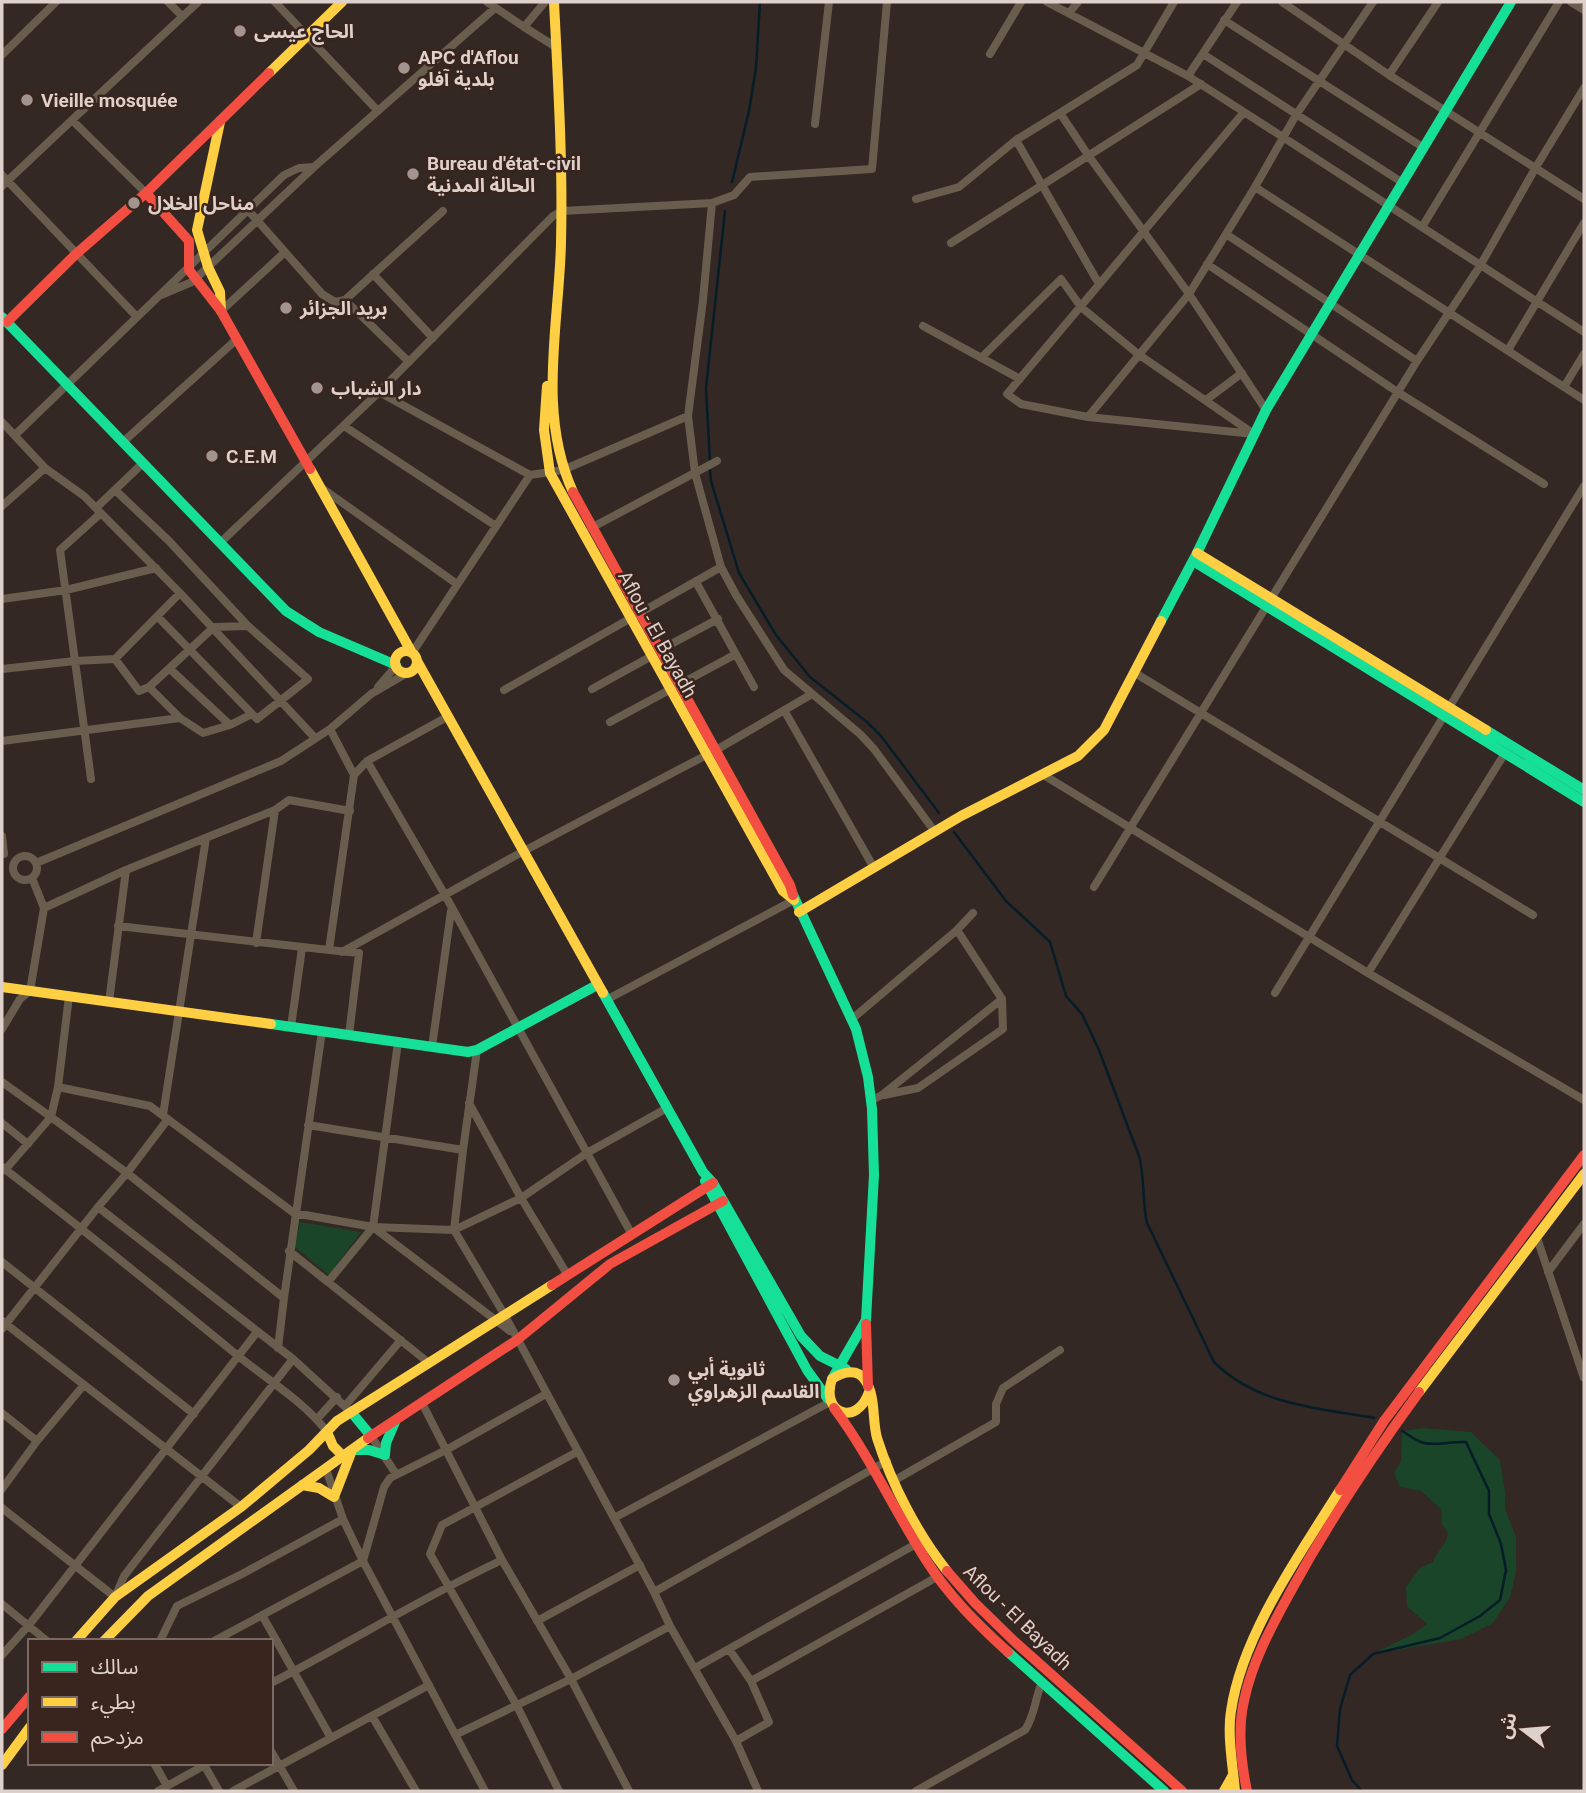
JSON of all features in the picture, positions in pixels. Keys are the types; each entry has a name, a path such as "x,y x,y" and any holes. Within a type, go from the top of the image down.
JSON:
{"street":[{"path":"2,55 56,2"},
{"path":"168,2 182,16"},
{"path":"137,317 4,181 198,2"},
{"path":"275,2 378,111"},
{"path":"342,2 146,193 3,322 286,611 302,623 376,657 397,661"},
{"path":"486,2 556,47"},
{"path":"524,27 545,2"},
{"name":"Aflou - El Bayadh","path":"554,2 560,102 562,211 552,368 554,427 563,470 635,617"},
{"path":"816,124 829,2"},
{"path":"220,543 379,393 545,222 562,211 712,203 734,195 750,177 872,169 887,2"},
{"path":"990,54 1021,2"},
{"path":"1047,2 1188,76 1584,332"},
{"path":"1069,13 1078,2"},
{"path":"916,199 959,187 1016,141 1137,65 1174,2"},
{"path":"1188,76 1237,2"},
{"path":"1282,2 1389,75 1584,199"},
{"path":"1088,416 1189,294 1296,115 1346,46 1373,2"},
{"path":"1389,75 1438,2"},
{"path":"799,912 935,832 1078,756 1104,730 1195,557 1266,410 1511,2"},
{"path":"1422,226 1559,2"},
{"path":"1571,2 1584,10"},
{"path":"161,295 186,286 195,279 314,167 495,8"},
{"path":"1224,20 1424,148"},
{"path":"1203,54 1403,183"},
{"path":"951,243 1200,84"},
{"path":"1094,887 1417,361 1480,266 1584,88"},
{"path":"1244,112 1007,394 1021,404 1088,416 1254,434"},
{"path":"1060,113 1189,294 1266,410"},
{"path":"72,120 146,193 189,241 189,268 195,279 221,311 237,339 720,1203 801,1336 820,1356 862,1377 868,1389 865,1405 855,1412 842,1412 830,1402 829,1385 832,1379 844,1372 851,1372"},
{"path":"220,122 198,223 198,236 220,292 221,311"},
{"path":"1016,141 1099,284"},
{"path":"196,144 213,154"},
{"path":"15,435 287,173 299,168 314,167"},
{"path":"1255,187 1584,400"},
{"path":"712,203 688,416 697,472 721,567 770,652 784,670 874,748 935,832"},
{"path":"248,210 325,298 335,302 345,300 443,211"},
{"path":"1507,350 1584,223"},
{"path":"1226,234 1417,361"},
{"path":"221,311 285,252"},
{"path":"1208,264 1399,393 1544,484"},
{"path":"373,274 433,338"},
{"path":"981,358 1061,279 1081,307 1138,354 1254,434"},
{"path":"345,300 409,362"},
{"path":"923,326 1020,379"},
{"path":"122,442 237,339"},
{"path":"1563,387 1584,354"},
{"name":"Aflou - El Bayadh","path":"552,368 547,385 542,428 550,473 675,688 716,750 790,885 799,912 852,1019 861,1044 870,1101 873,1175 866,1320 868,1389 874,1428 895,1480 929,1546 970,1599 1182,1791"},
{"path":"1206,400 1242,373"},
{"path":"379,393 530,475 563,470 688,416"},
{"path":"2,422 45,468 84,496 156,568 315,738"},
{"path":"344,426 496,526"},
{"path":"591,527 717,461"},
{"path":"91,779 60,550 98,511 115,489 143,463"},
{"path":"2,506 45,468"},
{"path":"36,863 281,761 330,729 372,694 416,667 414,656 457,584 530,475"},
{"path":"1275,993 1584,486"},
{"path":"320,487 457,584"},
{"path":"115,489 168,540 248,626 308,679 257,719 158,617"},
{"path":"1195,557 1447,711 1584,790"},
{"path":"504,690 721,567"},
{"path":"2,599 65,590 156,568"},
{"path":"696,582 754,687"},
{"path":"2,670 115,659 180,593"},
{"path":"394,617 400,642 397,661 402,672 408,672 438,700"},
{"path":"592,689 718,619"},
{"path":"115,659 139,691 149,687 214,627 248,626"},
{"path":"372,694 403,652 414,656"},
{"path":"610,722 736,654"},
{"path":"170,669 230,725"},
{"path":"1135,673 1532,915"},
{"path":"149,687 180,718 204,733 253,714"},
{"name":"Aflou - El Bayadh","path":"675,688 705,755 783,891 794,900"},
{"path":"342,952 522,852 716,750 812,694"},
{"path":"784,710 874,868"},
{"path":"1447,711 1505,753 1584,802"},
{"path":"354,775 367,761 447,717"},
{"path":"2,741 180,718"},
{"path":"329,950 354,775 330,729"},
{"path":"1368,972 1505,753"},
{"path":"367,761 631,1233"},
{"path":"1042,774 1129,829 1584,1100"},
{"path":"44,908 126,870 275,810 289,800 350,811"},
{"path":"256,943 275,810"},
{"path":"2,836 3,853 15,862"},
{"path":"206,838 165,1117 127,1174 3,1325 167,1447 241,1507"},
{"path":"20,857 28,857 36,863 32,878 24,880 17,876 14,870 15,862 20,857"},
{"path":"108,1002 126,870"},
{"path":"2,1029 20,999 30,991 44,908 32,878"},
{"path":"606,1000 794,900"},
{"path":"432,1047 451,909"},
{"path":"852,1019 957,930 973,913"},
{"path":"118,926 359,953 349,1035"},
{"path":"882,1095 918,1088 1003,1029 1002,999 957,930"},
{"path":"291,1027 302,948"},
{"path":"2,987 468,1052 477,1050 597,985"},
{"path":"69,996 58,1087 51,1118 4,1168 317,1419 333,1446 350,1452 369,1450 385,1455"},
{"path":"870,1101 882,1095 1002,999"},
{"path":"278,1348 294,1213 322,1031"},
{"path":"328,1282 373,1227 398,1042"},
{"path":"477,1050 454,1230 500,1317 516,1337 640,1565 670,1626 736,1741 758,1791"},
{"path":"2,1082 127,1174 284,1298"},
{"path":"58,1087 150,1106 294,1213 373,1227 454,1230 521,1198 587,1153 667,1108"},
{"path":"469,1103 521,1198 567,1274"},
{"path":"2,1123 28,1144"},
{"path":"308,1125 463,1150"},
{"path":"1235,1791 1230,1714 1235,1689 1255,1636 1292,1567 1384,1421 1584,1155"},
{"path":"1247,1791 1241,1739 1241,1717 1246,1693 1264,1643 1301,1572 1393,1428 1584,1174"},
{"path":"348,1410 429,1363 710,1185"},
{"path":"105,1639 148,1596 371,1436 516,1337 610,1264 720,1203"},
{"name":"Aflou - El Bayadh","path":"720,1203 807,1370 855,1436 937,1577 975,1621 1164,1791"},
{"path":"98,1207 293,1359 337,1397 371,1436 396,1474"},
{"path":"1548,1272 1584,1224"},
{"path":"373,1227 500,1317"},
{"path":"1536,1238 1584,1378"},
{"path":"289,1251 429,1363"},
{"path":"2,1262 194,1414"},
{"name":"Aflou - El Bayadh","path":"832,1379 866,1320"},
{"path":"2,1654 29,1625 257,1332"},
{"path":"78,1639 114,1597 241,1507 309,1450 348,1410 401,1339"},
{"path":"895,1480 996,1422 996,1404 1003,1388 1060,1350"},
{"path":"114,1597 124,1576 293,1359"},
{"path":"2,1489 37,1441 83,1386"},
{"path":"218,1639 363,1561 384,1488 390,1478 546,1394"},
{"path":"317,1419 337,1397"},
{"path":"614,1518 830,1402"},
{"path":"422,1403 502,1560 570,1679 629,1791"},
{"path":"2,1413 37,1441"},
{"path":"385,1455 389,1431 395,1420"},
{"path":"334,1497 350,1452"},
{"path":"559,1791 517,1706 430,1554 442,1525 577,1452"},
{"path":"654,1592 887,1461"},
{"path":"326,1469 334,1497 363,1561 483,1791"},
{"path":"302,1485 319,1488 334,1497"},
{"path":"2,1508 114,1597"},
{"path":"161,1639 177,1606 343,1519"},
{"path":"695,1668 916,1544"},
{"path":"273,1682 393,1618 448,1585 502,1560"},
{"path":"537,1621 640,1565"},
{"path":"751,1681 937,1577"},
{"path":"2,1604 45,1639"},
{"path":"262,1615 331,1738"},
{"path":"455,1735 517,1706 670,1626"},
{"path":"729,1649 751,1681 769,1722 736,1741"},
{"path":"916,1791 1025,1730 1034,1715 1042,1682"},
{"path":"233,1791 429,1685"},
{"path":"2,1729 28,1698"},
{"path":"372,1716 416,1791"},
{"path":"2,1765 28,1730"},
{"path":"273,1754 294,1791"},
{"path":"155,1765 167,1786"},
{"path":"158,1791 202,1765"},
{"path":"205,1765 219,1791"},
{"path":"1224,1791 1233,1775"}],"green space":[{"path":"300,1222 361,1232 329,1275 295,1247"},
{"path":"1423,1428 1471,1432 1500,1460 1505,1509 1516,1537 1516,1572 1510,1597 1493,1623 1461,1639 1373,1654 1427,1624 1407,1606 1406,1587 1420,1568 1433,1562 1448,1534 1442,1524 1441,1509 1421,1491 1400,1487 1394,1473 1401,1461 1402,1431"}],"waterway":[{"path":"732,182 756,68 760,2"},
{"path":"710,462 706,388 725,211"},
{"path":"710,469 711,481 739,573 776,635 810,677 881,736 939,813"},
{"path":"954,832 1006,901 1050,942 1066,996 1082,1014 1099,1050 1139,1156 1147,1223 1214,1362 1231,1376 1268,1396 1310,1407 1374,1418"},
{"path":"1362,1791 1352,1780 1337,1746 1340,1709 1350,1675 1373,1654 1440,1638 1480,1616 1500,1600 1506,1570 1501,1544 1489,1514 1489,1491 1466,1442 1424,1443 1402,1431"}],"traffic: fast":[{"path":"1161,621 1266,410 1511,2"},
{"path":"2,317 286,611 319,632 396,665"},
{"path":"1193,561 1584,802"},
{"path":"1486,730 1584,790"},
{"path":"793,895 856,1029 868,1077 872,1109 874,1175 866,1320 832,1379"},
{"path":"271,1024 468,1052 477,1050 597,985"},
{"path":"603,993 703,1172 713,1183 801,1336 820,1356 846,1369"},
{"path":"705,1181 807,1370 828,1399"},
{"path":"352,1413 371,1436"},
{"path":"353,1450 369,1450 385,1455 386,1443 395,1422"},
{"path":"1008,1652 1164,1791"}],"traffic: slow":[{"path":"269,73 342,2"},
{"path":"554,2 560,122 561,243 554,337 553,400 562,462 573,492"},
{"path":"220,122 197,230 208,267 220,292 221,311"},
{"path":"547,386 544,430 550,473 783,891 794,900"},
{"path":"310,469 412,653"},
{"path":"1197,553 1486,730"},
{"path":"799,912 961,816 1078,756 1104,730 1161,621"},
{"path":"406,651 416,658 417,662 410,672 406,673 396,666 395,662 402,652 406,651"},
{"path":"417,661 603,993"},
{"path":"2,987 271,1024"},
{"path":"1419,1392 1584,1174"},
{"path":"78,1639 115,1597 241,1507 309,1450 337,1421 552,1285"},
{"path":"869,1392 856,1410 842,1412 835,1408 831,1401 832,1379 845,1373 854,1373 865,1380 871,1393 877,1438 890,1473 906,1508 947,1571"},
{"path":"327,1432 333,1446 344,1457"},
{"path":"106,1639 148,1596 368,1438"},
{"path":"302,1485 319,1488 334,1497 351,1453"},
{"path":"1235,1791 1230,1720 1237,1682 1247,1653 1275,1596 1340,1490"},
{"path":"2,1765 28,1730"},
{"path":"1224,1791 1233,1775"}],"traffic: jam":[{"path":"7,322 76,254 146,193 269,73"},
{"path":"146,193 189,241 189,270 221,311 310,469"},
{"path":"573,492 790,885 793,895"},
{"path":"1340,1490 1384,1421 1584,1155"},
{"path":"552,1285 713,1183"},
{"path":"368,1438 517,1340 610,1264 723,1201"},
{"path":"866,1324 868,1386"},
{"path":"1247,1791 1240,1735 1242,1712 1258,1657 1321,1538 1419,1392"},
{"path":"834,1408 935,1573 964,1609 1008,1652"},
{"path":"947,1571 1014,1641 1182,1791"},
{"path":"2,1729 28,1698"}],"place":[{"name":"الحاج عيسى","path":"240,31"},
{"name":"APC d'Aflou بلدية آفلو","path":"404,68"},
{"name":"Vieille mosquée","path":"27,100"},
{"name":"Bureau d'état-civil الحالة المدنية","path":"413,174"},
{"name":"مناحل الخلال","path":"134,203"},
{"name":"بريد الجزائر","path":"286,308"},
{"name":"دار الشباب","path":"317,388"},
{"name":"C.E.M","path":"212,456"},
{"name":"ثانوية أبي القاسم الزهراوي","path":"674,1380"}]}
